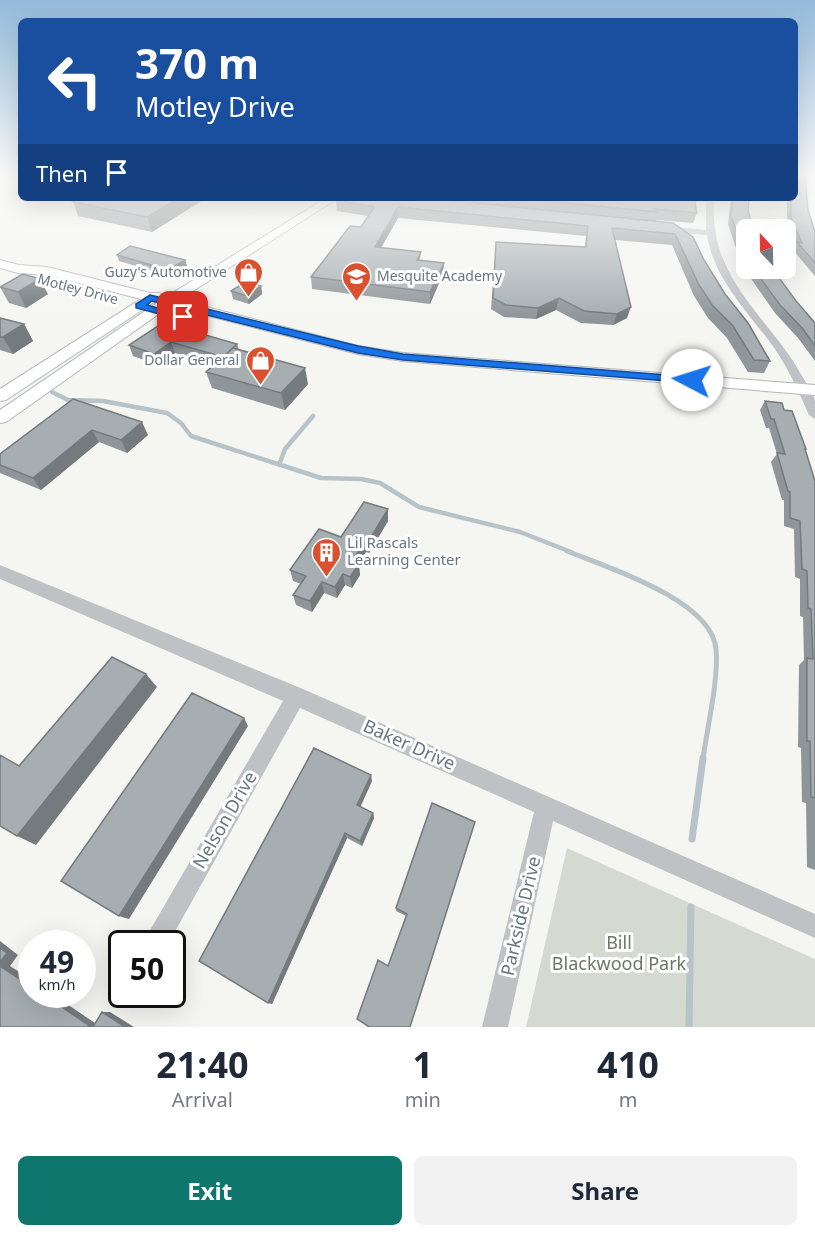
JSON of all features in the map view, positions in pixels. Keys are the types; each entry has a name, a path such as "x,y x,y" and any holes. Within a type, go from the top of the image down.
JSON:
{"main road":[{"path":"0,418 153,304 274,223"},
{"path":"0,396 293,223"},
{"path":"256,234 270,237"},
{"name":"Motley Drive","path":"0,264 18,269 34,278 153,304 354,354 812,399"}],"street":[{"path":"709,223 715,252 729,282 780,349 812,399"},
{"path":"652,227 710,233"},
{"name":"Baker Drive","path":"0,572 297,696 815,926"},
{"name":"Nelson Drive","path":"162,930 297,696"},
{"name":"Parkside Drive","path":"495,1027 546,805"}],"green space":[{"name":"Bill Blackwood Park","path":"567,848 815,959 815,1027 526,1027"}],"building":[{"path":"364,223 389,223 375,247 421,252 417,260 444,263 430,292 311,277 350,226 361,227"},
{"path":"557,223 673,223 693,237 725,294 748,323 770,361 754,360 733,326 713,306 699,285 675,234 612,228 631,307 617,314 584,311 559,298 538,308 506,305 493,298 496,242 586,247 588,226"},
{"path":"796,223 812,223 815,232 815,263 797,242 802,243 796,229"},
{"path":"130,246 185,260 168,270 117,255"},
{"path":"23,274 40,279 18,292 0,287"},
{"path":"761,279 780,279 815,323 815,346 803,329 780,305"},
{"path":"245,282 261,286 247,296 231,291"},
{"path":"0,318 24,324 0,337"},
{"path":"167,320 191,327 188,330 237,344 223,357 171,342 154,354 129,345"},
{"path":"233,348 305,368 281,393 206,372"},
{"path":"73,399 142,422 121,440 92,430 33,478 0,465 0,454"},
{"path":"765,401 782,403 784,410 792,411 815,481 815,798 811,797 810,741 807,741 807,658 813,659 807,571 802,569 800,521 790,518 790,492 777,453 785,454 774,419 771,419"},
{"path":"364,502 388,509 368,542 365,541 352,561 359,564 350,577 343,574 335,587 322,582 310,601 293,595 306,576 290,570 319,529 341,537"},
{"path":"112,657 146,674 17,836 0,826 0,755 19,766"},
{"path":"192,693 244,718 119,916 61,881"},
{"path":"314,748 371,775 357,805 373,813 360,841 345,833 268,1003 199,961"},
{"path":"432,803 475,822 410,1027 368,1027 357,1019 378,960 388,966 407,914 396,908"},
{"path":"0,948 7,953 0,962"},
{"path":"0,966 18,978 18,1008 63,1008 91,1027 0,1027"},
{"path":"102,1012 125,1027 93,1027"}],"waterway":[{"path":"52,392 68,400 103,401 167,413 181,423 191,436 279,464"},
{"path":"279,464 285,449 313,416"},
{"path":"279,464 321,478 361,479 380,483 419,507 520,532 571,552"},
{"path":"567,551 655,588 697,615 710,631 716,649 716,674 703,759"},
{"path":"692,839 703,758"},
{"path":"689,1027 691,907"}],"place":[{"name":"Guzy's Automotive","path":"248,298"},
{"name":"Mesquite Academy","path":"356,302"},
{"name":"Dollar General","path":"260,386"},
{"name":"Lil Rascals Learning Center","path":"326,578"}],"route":[{"path":"183,317 139,306 150,298 358,350 403,357 692,380"}]}
